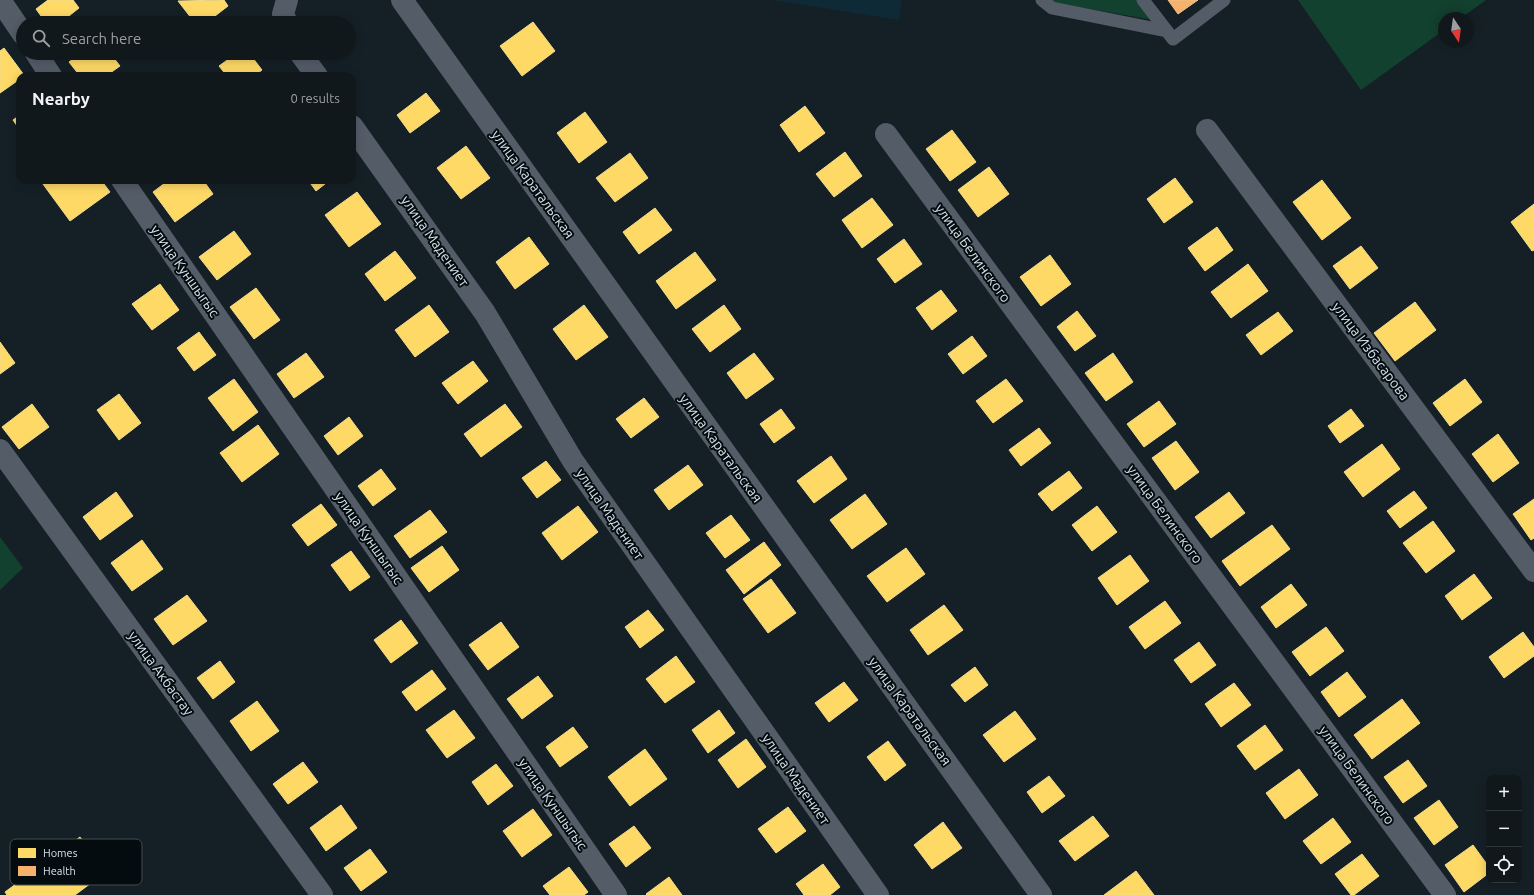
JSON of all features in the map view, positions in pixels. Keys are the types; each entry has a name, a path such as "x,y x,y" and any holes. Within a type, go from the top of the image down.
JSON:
{"street":[{"path":"0,0 16,24"},
{"path":"284,16 286,0"},
{"name":"улица Каратальская","path":"402,0 1041,895"},
{"path":"41,60 48,72"},
{"path":"305,60 314,72"},
{"name":"улица Избасарова","path":"1207,130 1534,571"},
{"name":"улица Мадениет","path":"356,132 485,313 573,461 878,895"},
{"name":"улица Белинского","path":"886,134 1445,895"},
{"name":"улица Куншыгыс","path":"125,184 616,895"},
{"name":"улица Акбастау","path":"0,450 322,895"}],"lane":[{"path":"1042,0 1052,8 1166,31"},
{"path":"1144,0 1173,39 1224,0"}],"shaded area":[{"path":"773,0 902,0 899,20"}],"green space":[{"path":"1052,0 1143,0 1159,21 1055,3"},
{"path":"1298,0 1486,0 1469,12 1438,12 1438,34 1361,90"},
{"path":"0,537 23,568 0,590"}],"building: Homes":[{"path":"48,0 73,0 79,8 69,16 41,16 36,9"},
{"path":"224,0 228,6 215,16 190,16 178,1"},
{"path":"533,22 555,51 522,76 500,46"},
{"path":"4,48 22,72 16,72 16,82 0,93 0,51"},
{"path":"72,60 115,60 120,66 112,72 77,72 69,62"},
{"path":"227,60 254,60 262,70 259,72 224,72 219,66"},
{"path":"426,93 440,111 410,133 397,115"},
{"path":"805,106 825,133 799,152 780,125"},
{"path":"585,112 607,142 579,163 557,133"},
{"path":"952,130 976,162 950,181 926,149"},
{"path":"466,146 490,178 461,199 437,168"},
{"path":"845,152 862,176 834,197 816,174"},
{"path":"630,153 648,178 615,202 596,178"},
{"path":"989,167 1009,194 978,217 958,190"},
{"path":"1175,178 1193,202 1164,223 1147,199"},
{"path":"1322,180 1351,218 1322,240 1293,202"},
{"path":"43,184 104,184 110,192 70,221"},
{"path":"164,184 206,184 213,194 175,222 153,192"},
{"path":"311,184 325,184 316,191"},
{"path":"357,192 381,224 349,247 325,215"},
{"path":"872,198 893,225 862,248 842,220"},
{"path":"1534,204 1534,250 1532,251 1511,222"},
{"path":"655,208 672,230 639,254 623,232"},
{"path":"1217,227 1233,250 1205,271 1188,248"},
{"path":"234,231 251,254 217,280 199,257"},
{"path":"529,237 549,264 515,289 496,262"},
{"path":"904,239 922,264 895,283 877,259"},
{"path":"1361,246 1378,268 1350,289 1333,266"},
{"path":"395,251 416,278 385,301 365,274"},
{"path":"695,252 716,280 676,309 656,281"},
{"path":"1050,255 1071,284 1041,306 1020,277"},
{"path":"1248,264 1268,291 1231,318 1211,292"},
{"path":"160,284 179,310 152,330 132,304"},
{"path":"256,288 280,320 254,339 230,307"},
{"path":"941,290 957,311 932,330 916,308"},
{"path":"1415,302 1436,330 1395,361 1374,333"},
{"path":"429,305 449,332 415,357 395,330"},
{"path":"584,305 608,337 576,360 553,329"},
{"path":"724,305 741,329 710,352 692,329"},
{"path":"1077,311 1096,336 1075,351 1057,327"},
{"path":"1278,312 1293,331 1261,355 1246,335"},
{"path":"199,332 216,355 194,371 177,348"},
{"path":"972,336 987,356 963,374 948,354"},
{"path":"0,342 15,363 0,374"},
{"path":"306,353 324,377 294,398 277,374"},
{"path":"754,353 774,379 746,399 727,373"},
{"path":"1113,353 1133,382 1106,401 1085,373"},
{"path":"473,361 488,381 458,404 442,383"},
{"path":"234,379 258,412 233,431 208,398"},
{"path":"1006,379 1023,401 993,423 976,401"},
{"path":"1465,379 1482,402 1450,426 1433,403"},
{"path":"119,394 141,423 119,440 97,410"},
{"path":"644,398 659,417 631,438 616,419"},
{"path":"1159,401 1176,424 1144,447 1127,424"},
{"path":"32,404 49,427 19,449 2,427"},
{"path":"505,404 522,427 481,457 464,434"},
{"path":"781,409 795,428 774,443 760,424"},
{"path":"1351,409 1364,426 1340,443 1328,426"},
{"path":"349,417 363,436 338,455 324,436"},
{"path":"258,425 279,454 242,482 220,453"},
{"path":"1039,428 1051,443 1021,466 1009,450"},
{"path":"1498,434 1519,463 1493,482 1472,454"},
{"path":"1176,441 1199,472 1175,490 1152,458"},
{"path":"1382,444 1400,469 1363,497 1344,472"},
{"path":"831,456 847,479 814,503 797,481"},
{"path":"546,461 561,480 537,498 522,478"},
{"path":"688,465 703,485 669,510 654,490"},
{"path":"381,469 396,489 373,506 358,486"},
{"path":"1069,471 1082,488 1052,511 1038,494"},
{"path":"1414,491 1427,508 1400,528 1387,511"},
{"path":"116,492 133,516 100,540 83,517"},
{"path":"1229,492 1245,513 1211,538 1195,517"},
{"path":"865,494 887,524 852,549 830,520"},
{"path":"1534,499 1534,538 1531,540 1513,514"},
{"path":"321,504 337,525 308,546 292,525"},
{"path":"578,506 598,532 562,560 542,533"},
{"path":"1097,506 1117,532 1092,551 1072,525"},
{"path":"430,510 447,532 410,558 394,536"},
{"path":"731,515 750,540 725,558 706,533"},
{"path":"1433,521 1455,551 1426,573 1403,543"},
{"path":"1272,525 1290,549 1240,586 1222,561"},
{"path":"142,540 163,569 132,591 111,563"},
{"path":"764,542 781,565 744,594 726,570"},
{"path":"442,546 459,570 429,592 411,568"},
{"path":"906,548 925,574 887,602 867,576"},
{"path":"351,551 370,577 350,591 331,565"},
{"path":"1130,555 1149,581 1117,605 1098,578"},
{"path":"1474,574 1492,598 1462,620 1445,596"},
{"path":"771,579 796,613 768,633 743,599"},
{"path":"1291,584 1307,605 1276,628 1261,607"},
{"path":"187,595 207,621 173,645 154,619"},
{"path":"1165,601 1181,623 1145,649 1129,627"},
{"path":"944,605 963,630 928,655 910,630"},
{"path":"648,610 664,630 640,648 625,627"},
{"path":"401,620 418,643 391,663 374,640"},
{"path":"501,622 519,647 488,670 469,645"},
{"path":"1326,627 1344,651 1310,676 1292,652"},
{"path":"1523,632 1534,647 1534,656 1504,678 1489,657"},
{"path":"1199,642 1216,665 1191,683 1174,660"},
{"path":"676,656 695,682 665,703 646,679"},
{"path":"220,661 235,682 213,699 197,678"},
{"path":"975,667 988,685 965,702 951,685"},
{"path":"432,670 446,689 416,711 402,692"},
{"path":"1347,672 1366,697 1339,717 1321,692"},
{"path":"538,676 553,696 522,719 507,699"},
{"path":"844,682 858,700 829,722 815,703"},
{"path":"1234,683 1251,705 1221,727 1205,704"},
{"path":"1402,699 1420,723 1372,759 1354,735"},
{"path":"257,701 279,731 251,751 230,721"},
{"path":"454,710 475,738 447,758 426,730"},
{"path":"719,710 735,733 708,753 692,730"},
{"path":"1015,711 1036,739 1004,762 983,735"},
{"path":"1265,725 1283,750 1255,770 1237,746"},
{"path":"573,727 588,747 560,767 546,747"},
{"path":"746,739 766,767 738,788 718,760"},
{"path":"888,741 906,765 885,781 867,757"},
{"path":"645,749 667,779 630,806 608,777"},
{"path":"1408,760 1427,786 1403,803 1384,777"},
{"path":"303,762 318,782 288,804 273,784"},
{"path":"496,764 513,786 488,805 472,782"},
{"path":"1299,769 1318,795 1285,819 1266,793"},
{"path":"1049,776 1065,796 1042,813 1027,792"},
{"path":"1439,800 1458,827 1434,845 1414,818"},
{"path":"341,805 357,828 326,851 310,828"},
{"path":"788,807 806,831 776,853 758,829"},
{"path":"533,809 552,835 522,857 503,831"},
{"path":"1093,816 1109,836 1075,861 1059,841"},
{"path":"1333,818 1351,842 1321,864 1303,841"},
{"path":"943,822 962,848 932,869 914,845"},
{"path":"634,826 651,848 626,867 609,844"},
{"path":"1473,845 1486,863 1486,875 1464,892 1445,865"},
{"path":"370,849 387,872 361,891 344,868"},
{"path":"1362,854 1379,876 1354,895 1351,895 1335,874"},
{"path":"823,864 840,887 830,895 804,895 796,884"},
{"path":"569,867 588,892 584,895 550,895 543,886"},
{"path":"1136,871 1154,895 1104,895"},
{"path":"669,877 682,895 646,894"},
{"path":"15,885 88,885 75,895 7,895 5,892"}],"building: Health":[{"path":"1168,0 1198,0 1178,14"}]}
